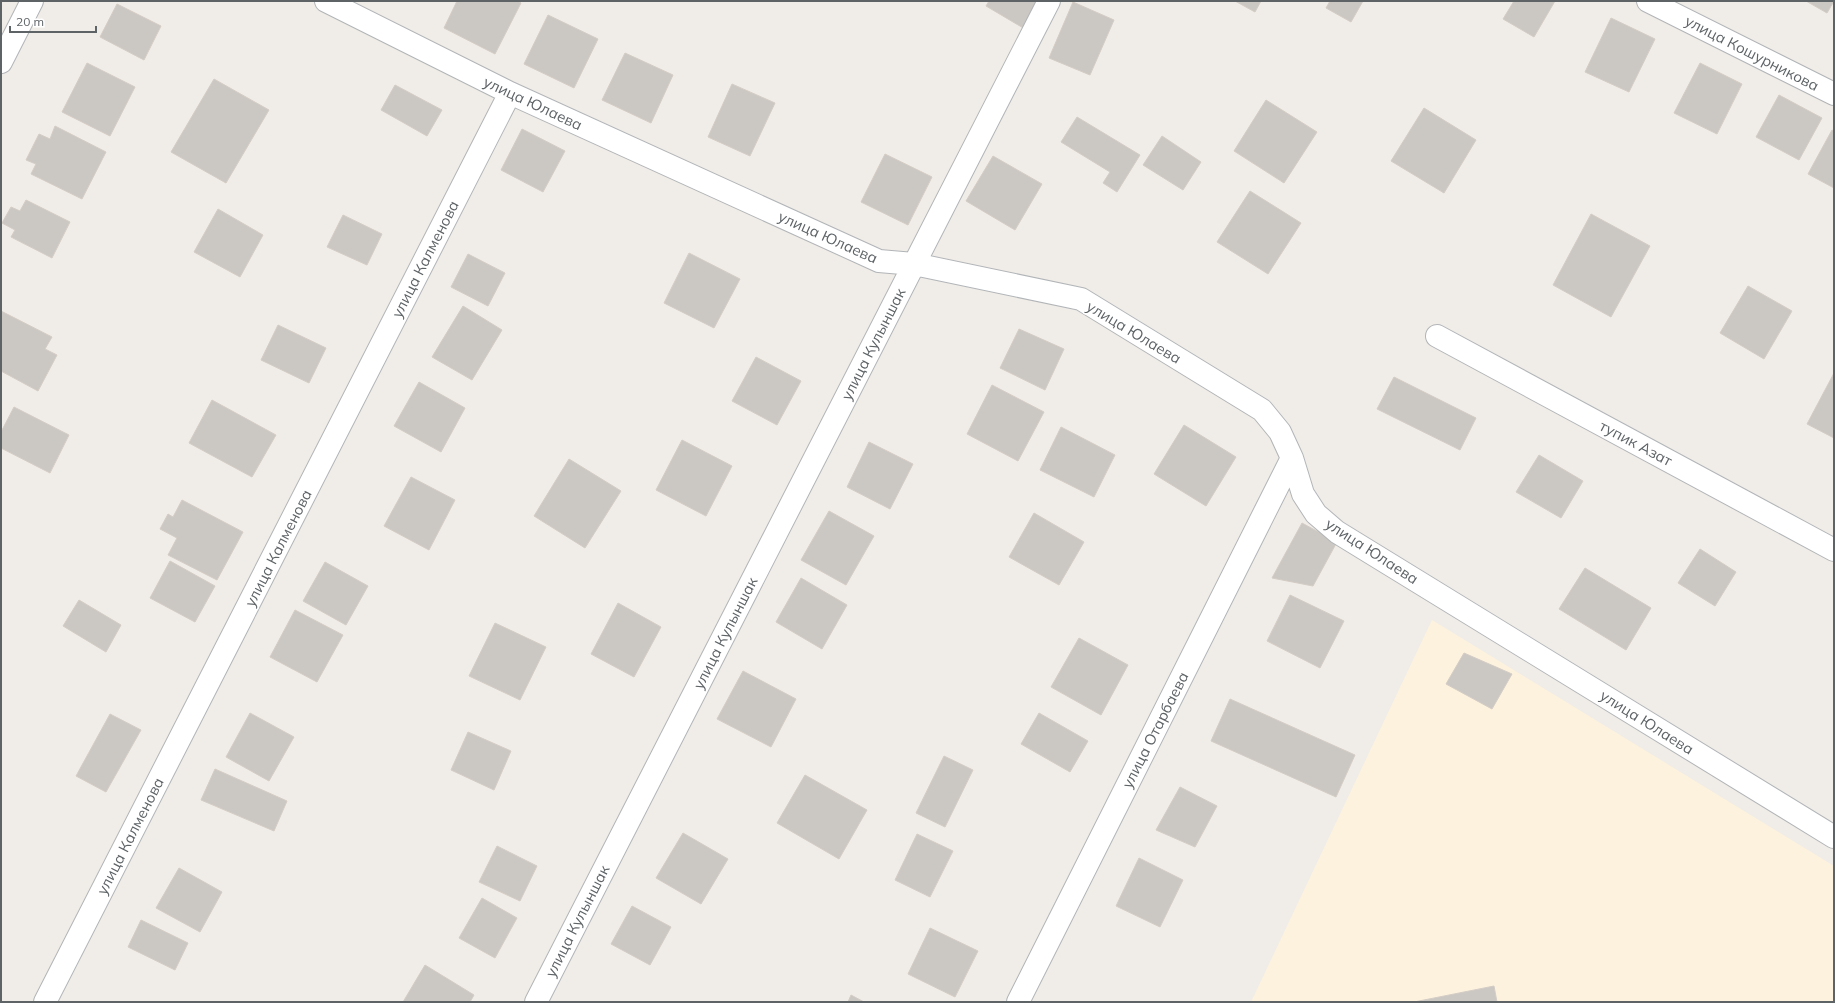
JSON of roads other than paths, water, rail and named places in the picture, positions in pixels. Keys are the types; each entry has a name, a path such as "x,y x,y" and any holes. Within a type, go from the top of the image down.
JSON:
{"street":[{"path":"1,62 32,1"},
{"name":"улица Юлаева","path":"326,1 510,93 879,261 914,264 1081,299 1262,410 1280,432 1292,458 1303,494 1316,514 1337,532 1834,837"},
{"name":"улица Кулыншак","path":"536,1002 1049,1"},
{"name":"улица Кошурникова","path":"1648,1 1834,94"},
{"name":"улица Калменова","path":"46,1002 510,93"},
{"name":"тупик Азат","path":"1437,336 1834,550"},
{"name":"улица Отарбаева","path":"1018,1002 1292,458"}]}
